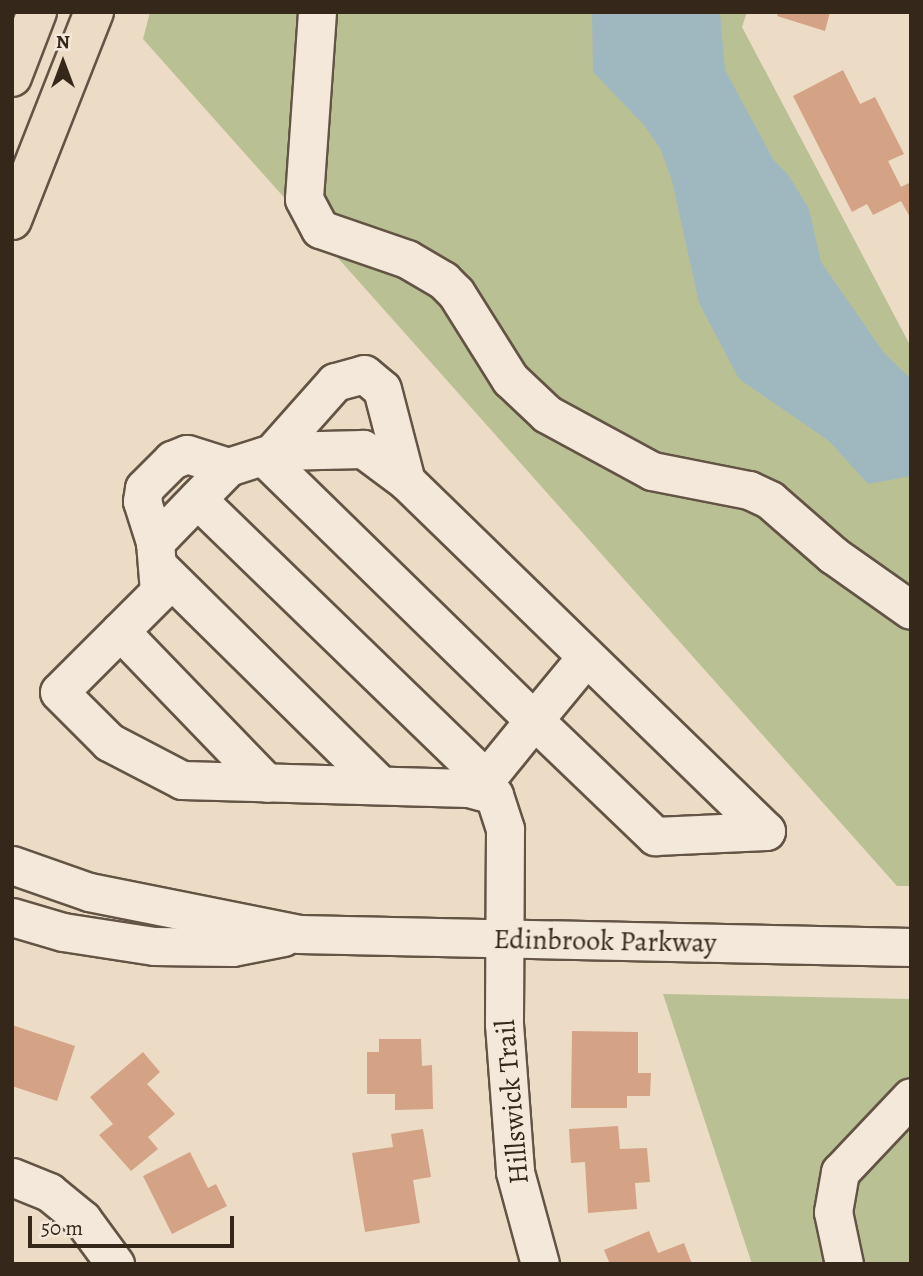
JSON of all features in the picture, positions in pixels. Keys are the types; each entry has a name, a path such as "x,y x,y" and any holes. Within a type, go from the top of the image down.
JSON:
{"main road":[{"path":"12,77 37,12"},
{"path":"12,220 94,12"}],"street":[{"path":"317,12 304,199 320,229 407,259 443,280 456,293 510,379 547,414 652,471 749,490 770,500 833,555 911,610"},
{"path":"267,455 335,382 364,374 382,388 406,481"},
{"path":"156,554 197,499 228,467 267,455 363,449 406,481 766,831 655,836 267,455"},
{"path":"228,467 187,454 172,460 144,488 142,502 156,554 159,592 59,692 109,742 182,780 380,785 482,784"},
{"path":"197,499 482,784"},
{"path":"156,554 380,785"},
{"path":"120,631 267,783"},
{"path":"482,784 586,657"},
{"name":"Hillswick Trail","path":"482,784 494,795 505,829 504,1024 515,1172 540,1264"},
{"name":"Edinbrook Parkway","path":"12,865 89,892 299,934 911,947"},
{"name":"Edinbrook Parkway","path":"12,917 63,932 154,946 232,947 299,934"},
{"path":"844,1264 833,1212 840,1172 911,1097"},
{"path":"12,1177 49,1192 82,1219 116,1264"}],"green space":[{"path":"150,12 747,12 742,27 911,347 911,886 897,886 143,39"},
{"path":"663,994 911,999 911,1264 752,1264"}],"water":[{"path":"592,12 720,12 725,70 773,159 789,176 809,209 821,262 884,353 911,379 911,476 868,484 829,441 739,379 699,303 672,181 661,150 644,125 593,72"}],"building":[{"path":"779,12 830,12 825,31 777,16"},
{"path":"843,70 860,104 875,97 904,154 888,161 901,187 911,182 911,219 901,201 873,215 867,204 852,212 793,96"},
{"path":"12,1025 75,1046 57,1101 12,1086"},
{"path":"572,1031 638,1032 638,1073 651,1073 650,1096 627,1096 627,1108 571,1108"},
{"path":"379,1039 421,1039 422,1066 432,1065 433,1109 395,1110 395,1094 367,1094 367,1052 379,1052"},
{"path":"143,1052 160,1072 147,1084 175,1114 148,1137 158,1149 131,1171 99,1135 113,1124 90,1097"},
{"path":"618,1126 620,1149 647,1148 650,1182 635,1183 637,1209 588,1213 585,1162 571,1163 569,1129"},
{"path":"423,1129 431,1177 413,1180 420,1223 365,1232 352,1153 393,1147 391,1134"},
{"path":"190,1152 208,1188 216,1184 227,1206 172,1234 143,1176"},
{"path":"649,1231 658,1253 684,1243 692,1264 610,1264 604,1250"}]}
